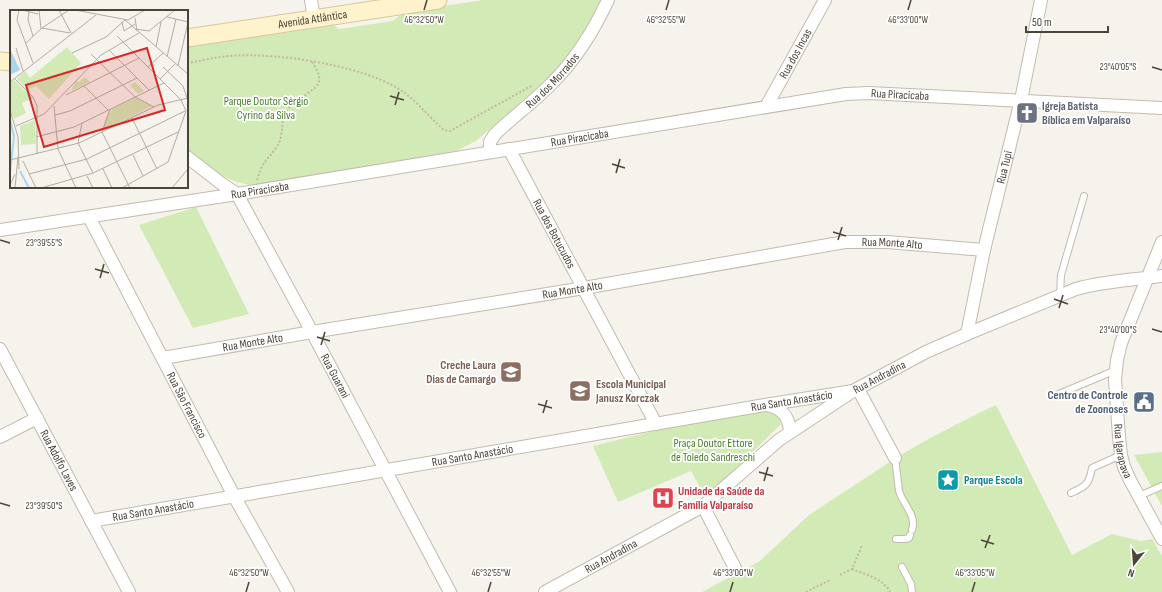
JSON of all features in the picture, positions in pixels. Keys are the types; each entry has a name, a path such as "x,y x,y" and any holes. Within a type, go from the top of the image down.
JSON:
{"main road":[{"name":"Avenida Atlântica","path":"188,38 438,0"},
{"path":"0,61 10,62"}],"street":[{"path":"311,0 314,19"},
{"name":"Rua dos Morrados","path":"490,152 490,142 495,134 554,82 584,44 608,0"},
{"name":"Rua dos Incas","path":"766,107 825,0"},
{"name":"Rua Tupi","path":"966,334 984,250 1021,100 1041,0"},
{"name":"Rua Piracicaba","path":"0,230 236,194 857,93 1162,108"},
{"name":"Rua dos Botucudos","path":"509,149 656,424"},
{"name":"Rua Guarani","path":"188,158 236,194 312,332 450,592"},
{"name":"Rua São Francisco","path":"89,217 234,496 288,592"},
{"name":"Rua Monte Alto","path":"162,358 584,288 845,242 887,242 984,250"},
{"name":"Rua Igarapava","path":"1162,242 1121,343 1116,370 1117,415 1121,455 1124,467 1162,539"},
{"name":"Rua Andradina","path":"545,592 703,506 790,432 856,390 926,352 1060,295 1091,285 1162,276"},
{"name":"Rua Adolfo Laves","path":"0,349 129,592"},
{"path":"856,390 895,458"},
{"name":"Rua Santo Anastácio","path":"91,521 856,390"},
{"path":"766,405 774,406 785,414 790,432"},
{"path":"0,437 37,418"},
{"path":"703,506 736,570"}],"lane":[{"path":"1060,295 1060,275 1084,196"},
{"path":"1060,394 1116,370"},
{"path":"1071,493 1084,487 1088,483 1092,468 1121,455"},
{"path":"895,458 899,491 914,524 909,538 896,539"},
{"path":"1139,496 1162,486"},
{"path":"902,567 911,584 912,592"}],"path":[{"path":"188,63 228,56 248,55 282,57 337,66 386,82 398,89 408,96 444,130 450,132 533,85"},
{"path":"256,190 260,170 278,144 281,137 281,128 286,113 298,99 313,90 319,83 319,76 312,62"},
{"path":"840,575 852,569 862,545"},
{"path":"852,569 879,580 889,589 890,592"},
{"path":"806,592 830,580"}],"green space":[{"name":"Parque Doutor Sérgio Cyrino da Silva","path":"483,0 602,0 581,39 547,80 476,141 456,151 253,185 234,181 217,173 188,150 188,45 331,23 339,29 393,21 404,12"},
{"path":"196,207 249,314 193,328 139,225"},
{"name":"Parque Escola","path":"996,405 1072,555 1112,534 1141,541 1152,539 1162,556 1162,592 702,592 760,561 809,515 899,456 930,438"},
{"name":"Praça Doutor Ettore de Toledo Sandreschi","path":"772,410 781,418 780,425 706,498 691,471 618,502 593,446 666,428"},
{"path":"1162,452 1162,506 1134,455"}],"place":[{"name":"Igreja Batista Bíblica em Valparaíso","path":"1027,113"},
{"name":"Creche Laura Dias de Camargo","path":"511,372"},
{"name":"Escola Municipal Janusz Korczak","path":"580,391"},
{"name":"Centro de Controle de Zoonoses","path":"1144,402"},
{"name":"Parque Escola","path":"948,480"},
{"name":"Unidade da Saúde da Família Valparaíso","path":"663,498"}]}
